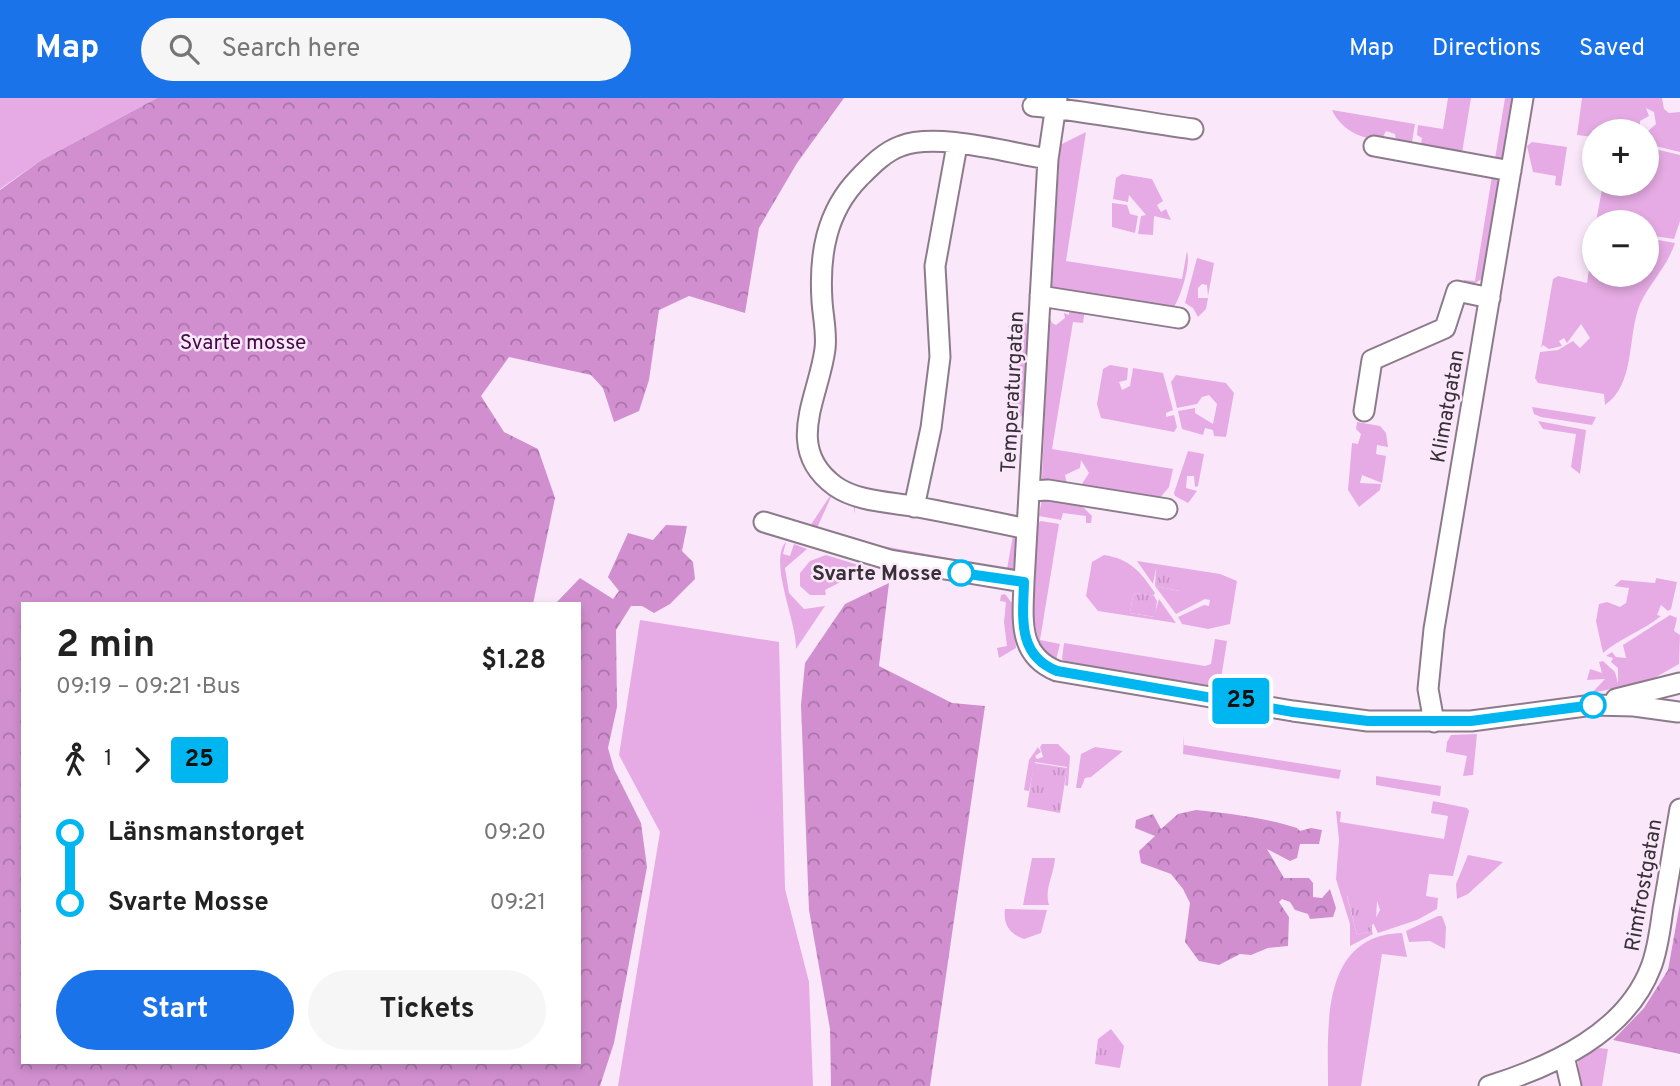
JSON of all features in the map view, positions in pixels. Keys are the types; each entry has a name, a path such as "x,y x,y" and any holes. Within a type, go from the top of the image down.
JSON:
{"street":[{"name":"Klimatgatan","path":"1434,722 1428,689 1430,658 1523,98"},
{"path":"1033,106 1056,103 1194,129"},
{"name":"Temperaturgatan","path":"1056,103 1048,159 1024,582 1026,643 1039,661 1057,671 1368,721 1483,720 1593,705 1680,683"},
{"path":"1027,529 841,490 827,479 810,450 807,415 825,346 823,252 835,211 874,163 889,152 909,143 957,145 1048,159"},
{"path":"914,507 930,428 940,356 935,266 957,145"},
{"path":"1374,146 1511,171"},
{"path":"1364,411 1372,360 1445,328 1457,291 1490,298"},
{"name":"Temperaturgatan","path":"1040,296 1180,318"},
{"name":"Temperaturgatan","path":"1030,491 1048,490 1167,509"},
{"path":"764,522 890,560 1024,582"},
{"name":"Temperaturgatan","path":"1593,705 1634,706 1679,714 1674,697 1680,683"},
{"name":"Rimfrostgatan","path":"1489,1086 1564,1056 1613,1023 1643,986 1656,952 1680,809"},
{"path":"1564,1056 1571,1086"}],"green space":[{"path":"0,98 157,98 40,161 0,189"},
{"name":"Svarte mosse","path":"157,98 844,98 797,163 759,228 745,313 689,296 659,310 649,380 639,411 614,422 603,388 591,375 509,357 481,396 504,432 538,449 555,498 533,602 21,602 21,1064 581,1064 581,602 557,602 580,578 613,599 619,591 608,577 628,533 653,540 666,525 687,526 682,551 693,562 695,579 670,604 654,613 642,606 631,606 616,630 617,707 608,748 614,769 641,823 647,867 614,1043 600,1086 0,1086 0,190 40,161"},
{"path":"1448,98 1471,98 1462,153 1420,149 1422,138 1417,135 1418,125 1443,129"},
{"path":"1505,98 1514,98 1502,160 1495,159"},
{"path":"1582,98 1662,98 1664,109 1669,113 1680,112 1680,152 1659,147 1659,119 1655,119 1654,112 1646,108 1649,116 1644,119 1582,119 1582,136 1577,135"},
{"path":"1332,110 1415,124 1411,148 1396,142 1395,134 1386,131 1382,139 1360,136 1341,123"},
{"path":"1086,132 1066,261 1182,279 1187,251 1188,264 1173,309 1079,293 1070,296 1058,295 1052,287 1060,145"},
{"path":"1532,142 1567,147 1561,186 1555,185 1556,176 1533,172 1527,146"},
{"path":"1659,150 1680,155 1680,221 1674,239 1659,237 1659,210 1598,210 1601,196 1659,196"},
{"path":"1122,174 1152,179 1163,201 1157,205 1161,212 1166,209 1171,220 1154,216 1153,235 1138,234 1141,216 1146,215 1129,195 1128,202 1113,199 1116,178"},
{"path":"1492,176 1500,181 1485,277 1472,285 1464,280 1475,281"},
{"path":"1112,203 1127,205 1130,214 1138,216 1135,233 1112,227"},
{"path":"1659,240 1675,243 1659,273"},
{"path":"1197,258 1214,263 1208,296 1207,285 1202,284 1198,288 1198,298 1208,298 1206,309 1198,317 1193,308 1185,303"},
{"path":"1558,276 1582,282 1582,287 1650,287 1636,316 1622,385 1605,405 1604,394 1538,383 1535,378 1540,352 1558,350 1573,341 1580,348 1590,338 1581,324 1567,343 1564,338 1559,341 1562,346 1549,349 1543,345 1541,348 1553,279"},
{"path":"1069,307 1085,309 1083,323 1073,322 1052,449 1173,469 1169,487 1159,499 1080,487 1089,473 1081,460 1080,468 1065,475 1067,484 1046,483 1042,478 1049,316 1056,325 1065,318 1064,313 1069,315"},
{"path":"1020,319 1030,326 1024,414 1016,421 1006,420 1022,330 1008,327 1013,321"},
{"path":"1110,365 1128,368 1127,380 1119,382 1122,390 1130,386 1133,368 1163,373 1173,410 1166,413 1166,417 1174,415 1177,427 1174,432 1101,418 1097,404 1103,369"},
{"path":"1176,375 1226,383 1234,393 1226,437 1214,436 1213,430 1205,428 1203,435 1182,429 1178,411 1195,408 1195,413 1213,424 1217,404 1209,395 1202,397 1197,404 1177,408 1171,382"},
{"path":"1532,407 1596,417 1592,425 1541,417 1534,414"},
{"path":"1538,421 1586,430 1580,474 1571,467 1576,434 1543,429"},
{"path":"1357,422 1380,426 1386,433 1388,447 1377,445 1376,454 1386,456 1382,483 1362,475 1360,483 1381,484 1380,490 1359,507 1348,490 1352,443 1358,444 1361,434 1356,429"},
{"path":"1188,451 1204,454 1198,486 1195,487 1194,476 1187,476 1186,488 1197,491 1188,503 1174,493"},
{"path":"832,493 856,503 854,514 854,504 831,497 817,528 872,544 1007,569 1013,535 988,531 990,528 1009,529 1017,536 1015,568 1008,573 899,554 808,529"},
{"path":"1042,498 1076,500 1092,516 1091,523 1086,523 1086,516 1063,513 1061,520 1039,516"},
{"path":"1041,521 1059,524 1040,640 1060,644 1056,660 1045,651 1038,636 1034,618 1034,577 1038,523"},
{"path":"786,542 783,554 790,556 794,544 807,549 785,568 789,593 804,609 825,606 796,649 780,563 781,551"},
{"path":"826,555 868,568 825,590 826,595 810,595 800,586 800,573 810,561"},
{"path":"1104,555 1134,567 1155,593 1153,596 1136,593 1130,613 1154,617 1159,599 1176,623 1098,611 1086,596 1092,562"},
{"path":"1137,561 1220,574 1237,581 1230,624 1208,629 1182,624 1178,617 1204,605 1209,606 1210,600 1205,599 1176,614 1155,586 1180,591 1156,568 1153,584"},
{"path":"1156,568 1182,572 1180,591 1155,586"},
{"path":"1656,578 1677,582 1671,609 1668,611 1661,605 1657,615 1661,616 1603,653 1596,621 1599,604 1607,602 1620,607 1626,603 1629,588 1614,586 1621,580 1655,583"},
{"path":"889,583 879,666 952,703 985,706 930,1086 831,1086 830,1029 809,910 801,705 805,663 845,604"},
{"path":"1136,593 1154,596 1157,601 1155,617 1130,613"},
{"path":"1005,594 1012,603 1016,648 999,658 997,648 1007,646 1004,622 1006,602 1000,601 1001,595"},
{"path":"1670,615 1677,618 1674,631 1680,635 1679,664 1649,681 1592,693 1605,679 1587,680 1590,669 1602,673 1599,662 1603,661 1615,672 1618,683 1618,668 1611,662 1613,658 1606,656 1612,652 1616,657 1626,658 1623,645"},
{"path":"640,620 779,642 785,889 809,982 813,1086 618,1086 660,832 619,755"},
{"path":"1215,639 1227,641 1221,679 1213,686 1066,663 1062,659 1064,643 1205,666 1211,664"},
{"path":"1184,734 1184,745 1341,770 1339,779 1183,754"},
{"path":"1477,734 1473,775 1463,776 1467,756 1446,752 1447,742 1451,735"},
{"path":"1042,744 1058,744 1070,756 1068,786 1065,785 1067,767 1035,762 1029,791 1024,790 1029,760 1038,747 1041,752 1035,756 1037,759 1043,757 1040,747"},
{"path":"1095,747 1123,751 1091,777 1085,778 1081,788 1076,788 1081,754"},
{"path":"1034,763 1067,768 1060,813 1027,807"},
{"path":"1376,776 1441,786 1440,796 1376,785"},
{"path":"1433,801 1467,808 1469,811 1453,876 1429,874 1426,896 1438,898 1437,909 1417,920 1378,933 1373,923 1380,910 1377,901 1347,896 1357,935 1372,931 1373,934 1350,946 1350,924 1336,879 1339,840 1336,811 1341,812 1340,822 1444,839 1448,816 1431,813"},
{"path":"1196,810 1284,824 1300,831 1311,828 1322,830 1319,844 1300,844 1297,858 1290,861 1267,849 1284,878 1309,878 1313,883 1313,897 1322,898 1330,889 1336,908 1333,917 1310,919 1308,914 1295,910 1290,902 1282,899 1279,902 1289,917 1288,946 1268,948 1251,955 1240,954 1219,965 1199,961 1185,942 1190,903 1171,874 1141,863 1139,851 1155,836 1135,828 1136,820 1153,814 1161,829 1178,814"},
{"path":"1468,855 1503,862 1468,894 1457,899 1456,884"},
{"path":"1032,858 1055,858 1048,888 1049,905 1023,905"},
{"path":"1347,895 1377,900 1376,922 1372,925 1372,931 1357,935"},
{"path":"1680,903 1680,1054 1613,1040 1644,1008 1668,970"},
{"path":"1005,909 1047,910 1041,933 1024,939 1014,934 1006,924"},
{"path":"1442,916 1446,927 1445,949 1430,941 1409,942 1406,931"},
{"path":"1402,933 1407,957 1382,954 1361,1086 1328,1086 1330,1013 1334,988 1343,967 1356,950 1375,938"},
{"path":"1111,1029 1124,1046 1120,1068 1095,1064 1098,1039"},
{"path":"1599,1048 1608,1049 1602,1086 1579,1086 1578,1059"}],"bus line":[{"name":"25","path":"961,573 1024,582 1023,621 1026,643 1039,661 1057,671 1293,712 1368,721 1471,721 1593,705"}],"place":[{"name":"Svarte Mosse","path":"961,573"}]}
